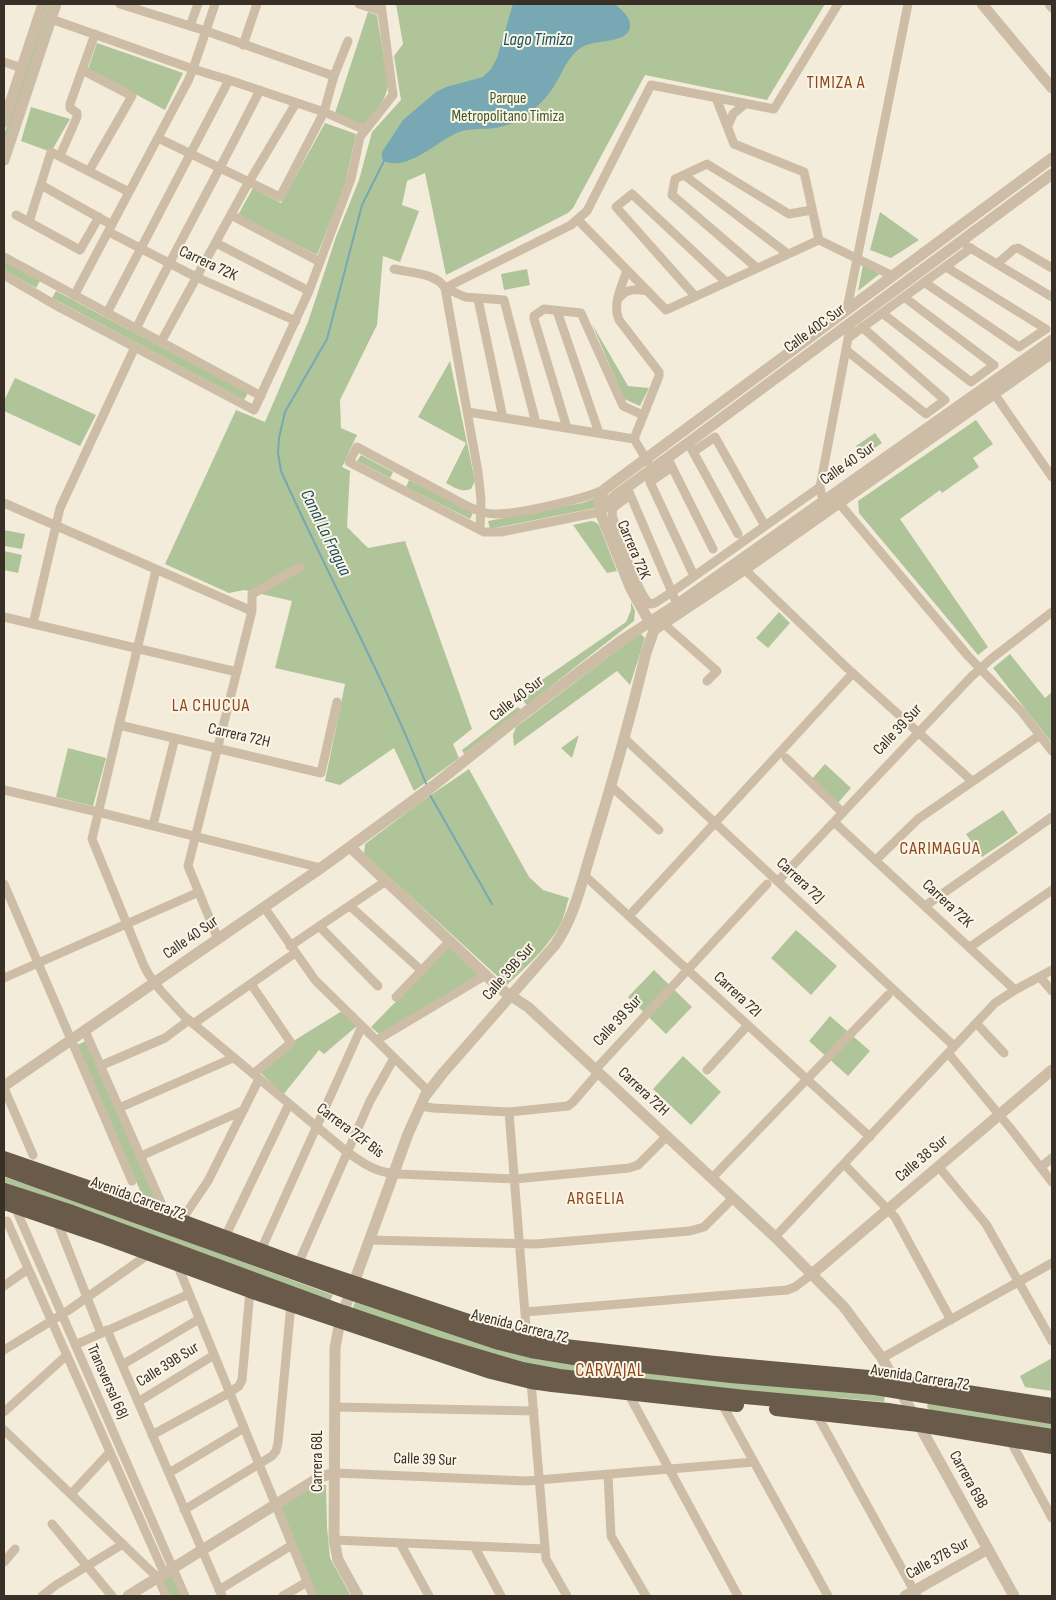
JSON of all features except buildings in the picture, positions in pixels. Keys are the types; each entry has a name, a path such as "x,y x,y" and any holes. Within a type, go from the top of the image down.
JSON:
{"highway":[{"name":"Avenida Carrera 72","path":"4,1158 261,1250 352,1288 499,1343 551,1355 731,1376 865,1387 897,1386 1052,1405"},
{"name":"Avenida Carrera 72","path":"4,1169 231,1252 527,1340 715,1363 848,1374 897,1386 1052,1416"},
{"path":"4,1190 110,1226 341,1317 484,1370 531,1382 722,1404 816,1413 915,1419 1052,1436"},
{"path":"12,1208 57,1221 291,1304 540,1373 756,1398 881,1409 915,1419 1010,1440 1052,1447"},
{"path":"110,1226 131,1248"},
{"path":"231,1252 261,1250"},
{"path":"756,1398 769,1408"}],"street":[{"path":"4,122 43,4"},
{"path":"4,160 56,4"},
{"path":"120,4 206,31 334,76"},
{"path":"190,26 198,4"},
{"path":"74,296 193,69 215,4"},
{"path":"243,44 257,4"},
{"path":"4,275 254,410 309,291 351,179 358,144 365,130 391,100 393,95 381,8 359,4"},
{"path":"446,288 578,220 587,211 652,85 774,109 838,4"},
{"path":"847,309 908,4"},
{"path":"982,4 1052,88"},
{"path":"1048,4 1052,8"},
{"path":"51,19 193,69 324,112 365,130"},
{"path":"29,222 41,185 55,154 76,117 77,113 70,108 70,104 95,34"},
{"path":"158,138 280,197 324,112 334,76 348,41"},
{"path":"4,62 22,68"},
{"path":"82,70 132,96 89,171"},
{"path":"106,313 229,80"},
{"path":"136,329 168,264 221,168 260,90"},
{"path":"716,98 734,144 804,172 819,240"},
{"path":"161,342 249,182 296,103"},
{"path":"728,126 733,114 745,104"},
{"path":"55,154 129,192"},
{"name":"Calle 40C Sur","path":"605,489 1052,158"},
{"path":"757,268 672,195 675,179 707,164 789,214 812,210"},
{"name":"Calle 40C Sur","path":"694,576 650,482 670,463 810,354 857,325 966,245 1052,174"},
{"path":"684,175 788,254"},
{"name":"Carrera 72K","path":"41,185 99,217 110,228 168,264 296,321"},
{"path":"695,296 616,207 632,194 726,282"},
{"path":"16,214 80,250 99,217"},
{"path":"231,215 320,262"},
{"path":"578,220 666,310 819,240"},
{"path":"948,235 1052,297"},
{"path":"819,240 892,276"},
{"path":"216,243 309,291"},
{"name":"Calle 40C Sur","path":"857,325 882,313 904,297 946,266 966,245"},
{"path":"996,264 1014,249 1018,248 1052,268"},
{"path":"4,257 261,396"},
{"path":"924,282 1019,347 1046,329 946,266"},
{"path":"394,269 434,278 442,282 446,288 480,486 480,530"},
{"path":"627,270 618,299 616,313 619,320 657,368 659,376 634,439"},
{"path":"41,296 49,282"},
{"path":"446,288 458,295 478,299 504,300 536,423"},
{"path":"618,299 628,290 648,291"},
{"path":"882,313 971,382 994,365 904,297"},
{"path":"478,299 504,418"},
{"path":"567,428 534,319 534,316 544,309 580,312 582,314 623,406 643,415"},
{"path":"557,311 599,434"},
{"path":"823,501 820,487 848,338 857,325 945,400 926,414 846,350"},
{"name":"Calle 40 Sur","path":"662,625 677,604 741,566 839,503 1052,340"},
{"path":"801,343 810,354"},
{"path":"33,624 55,526 64,499 135,347"},
{"name":"Calle 40 Sur","path":"4,1087 321,868 416,799 622,640 662,625 823,501 988,389 1052,353"},
{"path":"988,389 1052,477"},
{"path":"468,412 634,439"},
{"name":"Calle 40C Sur","path":"691,448 715,437 765,526"},
{"path":"634,439 652,469"},
{"path":"600,512 494,532 480,530 349,462 356,447 480,512 496,515 585,498 605,489"},
{"path":"691,448 738,534"},
{"path":"670,463 714,549"},
{"name":"Calle 40C Sur","path":"600,512 610,500 629,491 652,469 670,463"},
{"path":"395,486 404,472"},
{"name":"Calle 40 Sur","path":"653,604 820,487"},
{"name":"Carrera 72K","path":"605,489 599,499 600,512 612,530 646,600 648,603 653,604"},
{"path":"629,491 677,604"},
{"name":"Carrera 72K","path":"629,491 611,512 612,530 632,589 662,625 717,670 707,681"},
{"path":"4,503 252,612"},
{"path":"839,503 980,668 1022,712 1052,750"},
{"path":"741,566 853,673 972,782"},
{"path":"218,939 188,866 252,612 252,594 300,568"},
{"path":"98,812 156,570"},
{"name":"Calle 39 Sur","path":"778,882 980,668 1052,612"},
{"path":"4,617 138,647 237,672"},
{"name":"Calle 39B Sur","path":"341,1317 393,1174 420,1106 428,1091 561,936 571,916 611,786 646,654 662,625"},
{"path":"629,916 853,673"},
{"name":"Carrera 72H","path":"119,725 321,773 337,702"},
{"path":"876,860 918,819 1040,735"},
{"path":"153,825 175,738"},
{"name":"Carrera 72J","path":"624,738 716,822 951,1050 1052,1182"},
{"path":"786,758 843,813"},
{"path":"611,786 659,830"},
{"path":"4,790 153,825 321,868"},
{"name":"Carrera 72F Bis","path":"98,812 92,839 144,966 155,982 177,1009 191,1022 347,1152 371,1168 393,1174 515,1179 629,1168 638,1165 666,1136"},
{"path":"925,906 1052,817"},
{"name":"Carrera 72K","path":"834,822 1015,990"},
{"name":"Carrera 72H","path":"350,847 486,975 528,1007 775,1237 844,1307 882,1358 897,1386"},
{"name":"Carrera 72I","path":"584,875 870,1137"},
{"path":"100,1066 165,1038 251,984 319,926 386,881"},
{"path":"4,884 132,1181"},
{"name":"Calle 39 Sur","path":"509,1112 564,1107 573,1102 596,1071 767,884"},
{"path":"970,948 1052,890"},
{"path":"4,978 199,892"},
{"path":"350,906 422,971"},
{"path":"264,907 315,980 428,1091"},
{"path":"319,926 378,986"},
{"path":"396,997 444,947"},
{"path":"775,1237 996,1003 1015,990 1052,970"},
{"path":"376,1040 486,975"},
{"path":"1040,976 1052,992"},
{"path":"181,1221 208,1181 244,1110 256,1076 292,1042 251,984"},
{"path":"712,1178 888,995"},
{"path":"976,1023 1004,1053"},
{"path":"261,1250 362,1026"},
{"path":"706,1070 748,1026"},
{"path":"85,1031 168,1216"},
{"path":"119,1108 233,1058"},
{"path":"298,1264 370,1101 394,1058"},
{"name":"Calle 38 Sur","path":"812,1274 1052,1070"},
{"path":"4,1087 33,1155"},
{"path":"225,1237 289,1104"},
{"path":"420,1106 509,1112 527,1340"},
{"path":"141,1156 244,1110"},
{"path":"1042,1167 1052,1158"},
{"path":"844,1164 895,1217 951,1320"},
{"path":"938,1166 986,1224 1052,1341"},
{"path":"369,1240 520,1245 697,1230 704,1227 733,1198"},
{"path":"5,1222 12,1208"},
{"name":"Transversal 68J","path":"12,1208 75,1345 165,1573"},
{"path":"57,1221 87,1297 122,1365 220,1593 292,1545"},
{"name":"Transversal 68J","path":"5,1222 165,1573"},
{"path":"4,1350 87,1297 149,1254"},
{"path":"882,1358 1052,1263"},
{"path":"177,1264 313,1596"},
{"path":"4,1286 28,1269"},
{"path":"525,1312 787,1290 795,1287 812,1274"},
{"path":"152,1434 230,1393 239,1386 242,1380 250,1291"},
{"path":"75,1345 189,1294"},
{"path":"184,1510 272,1456 276,1451 291,1304"},
{"name":"Carrera 68L","path":"341,1317 334,1348 334,1540 338,1560 358,1596"},
{"path":"122,1365 199,1319"},
{"path":"4,1412 67,1355"},
{"name":"Calle 39B Sur","path":"138,1402 214,1355"},
{"path":"531,1382 546,1559 567,1596"},
{"name":"Carrera 69B","path":"897,1386 1014,1596"},
{"path":"628,1393 738,1596"},
{"path":"722,1404 828,1596"},
{"path":"335,1407 534,1411"},
{"path":"816,1413 912,1595"},
{"path":"169,1473 244,1428"},
{"path":"4,1430 123,1544 165,1573 185,1596"},
{"path":"1010,1440 1052,1518"},
{"path":"71,1494 110,1452"},
{"name":"Calle 39 Sur","path":"128,1596 320,1477 334,1473 526,1481 754,1462"},
{"path":"608,1474 611,1536 646,1596"},
{"path":"52,1524 112,1596"},
{"path":"334,1540 545,1549"},
{"path":"400,1543 429,1596"},
{"path":"42,1596 56,1585 123,1544"},
{"path":"474,1546 501,1596"},
{"path":"4,1562 15,1549"},
{"name":"Calle 37B Sur","path":"912,1595 988,1550"},
{"path":"165,1573 166,1596"},
{"path":"283,1596 307,1582"}],"green space":[{"path":"49,4 53,4 4,148 4,135"},
{"name":"Parque Metropolitano Timiza","path":"396,4 825,4 767,100 645,75 573,208 568,213 446,275 425,173 407,181 402,205 419,211 400,262 383,256 377,325 340,400 341,428 357,435 342,467 350,471 347,527 368,548 405,541 472,729 453,744 459,758 414,791 394,748 340,785 325,781 345,684 275,668 292,601 244,590 229,593 165,564 236,410 265,422 308,322 336,237 359,180 372,132 401,100 394,56 403,44"},
{"path":"368,12 377,15 388,84 383,101 364,125 335,113"},
{"path":"97,43 183,73 165,110 88,69"},
{"path":"31,107 70,119 51,152 21,141"},
{"path":"325,123 356,134 345,185 317,255 238,215 253,188 281,203"},
{"path":"880,212 919,240 891,258 870,250"},
{"path":"4,261 40,281 36,288 4,270"},
{"path":"863,265 882,272 858,291"},
{"path":"527,269 530,285 504,290 501,274"},
{"path":"56,291 248,393 244,400 52,298"},
{"path":"592,324 628,386 649,388 640,406 624,399"},
{"path":"450,361 475,481 471,489 467,490 458,489 446,483 466,443 418,417"},
{"path":"15,378 96,415 80,446 4,411 4,401"},
{"path":"976,420 993,444 973,458 979,467 942,493 940,490 900,519 988,647 978,655 859,513 858,501"},
{"path":"875,433 882,443 863,456 856,446"},
{"path":"361,455 393,472 390,478 357,461"},
{"path":"409,480 473,513 470,519 406,487"},
{"path":"596,498 595,508 490,529 488,521 582,503"},
{"path":"591,521 599,525 617,571 607,573 573,525"},
{"path":"4,530 25,534 22,549 4,546"},
{"path":"4,551 22,555 18,573 4,570"},
{"path":"631,602 635,611 634,621 527,705 524,702 523,693 626,622 631,610"},
{"path":"779,612 790,623 768,648 756,638"},
{"path":"640,633 645,638 630,685 617,671 514,746 513,735 516,727"},
{"path":"1010,654 1045,698 1052,692 1052,743 993,668"},
{"path":"518,707 521,710 464,754 462,750"},
{"path":"579,735 572,758 561,748"},
{"path":"68,748 106,758 93,806 56,797"},
{"path":"825,764 851,788 838,803 812,779"},
{"path":"469,769 529,877 543,890 569,898 562,921 551,939 538,955 507,985 364,854 365,844 419,803"},
{"path":"1003,810 1018,833 982,857 966,834"},
{"path":"796,930 837,966 811,995 771,958"},
{"path":"449,947 480,976 379,1034 371,1027"},
{"path":"654,970 692,1007 666,1034 628,997"},
{"path":"342,1011 357,1026 324,1054 319,1050 283,1095 261,1073 295,1040"},
{"path":"830,1016 870,1051 848,1076 809,1041"},
{"path":"86,1041 156,1200 142,1195 77,1045"},
{"path":"683,1056 721,1092 691,1125 653,1089"},
{"path":"4,1177 40,1188 333,1295 329,1303 4,1185"},
{"path":"355,1301 689,1378 885,1395 884,1402 839,1398 827,1401 542,1371 352,1311"},
{"path":"1052,1358 1052,1391 1025,1387 1020,1376"},
{"path":"928,1403 1052,1419 1052,1431 932,1412 927,1407"},
{"path":"316,1485 326,1485 330,1558 351,1596 315,1596 278,1507"},
{"path":"173,1575 182,1596 170,1596 162,1580"}],"water":[{"name":"Lago Timiza","path":"513,4 615,4 627,16 630,28 624,36 579,49 568,61 548,95 521,119 498,127 459,132 413,159 393,163 384,161 382,152 403,120 436,92 446,87 483,77 491,69 497,58"}],"waterway":[{"name":"Canal La Fragua","path":"384,161 362,205 327,339 285,412 279,438 278,453 281,471 393,706 427,786"},
{"name":"Canal La Fragua","path":"430,795 492,904"}],"district":[{"name":"TIMIZA A","path":"836,83"},
{"name":"LA CHUCUA","path":"211,706"},
{"name":"CARIMAGUA","path":"940,849"},
{"name":"ARGELIA","path":"596,1199"},
{"name":"CARVAJAL","path":"610,1371"}]}
